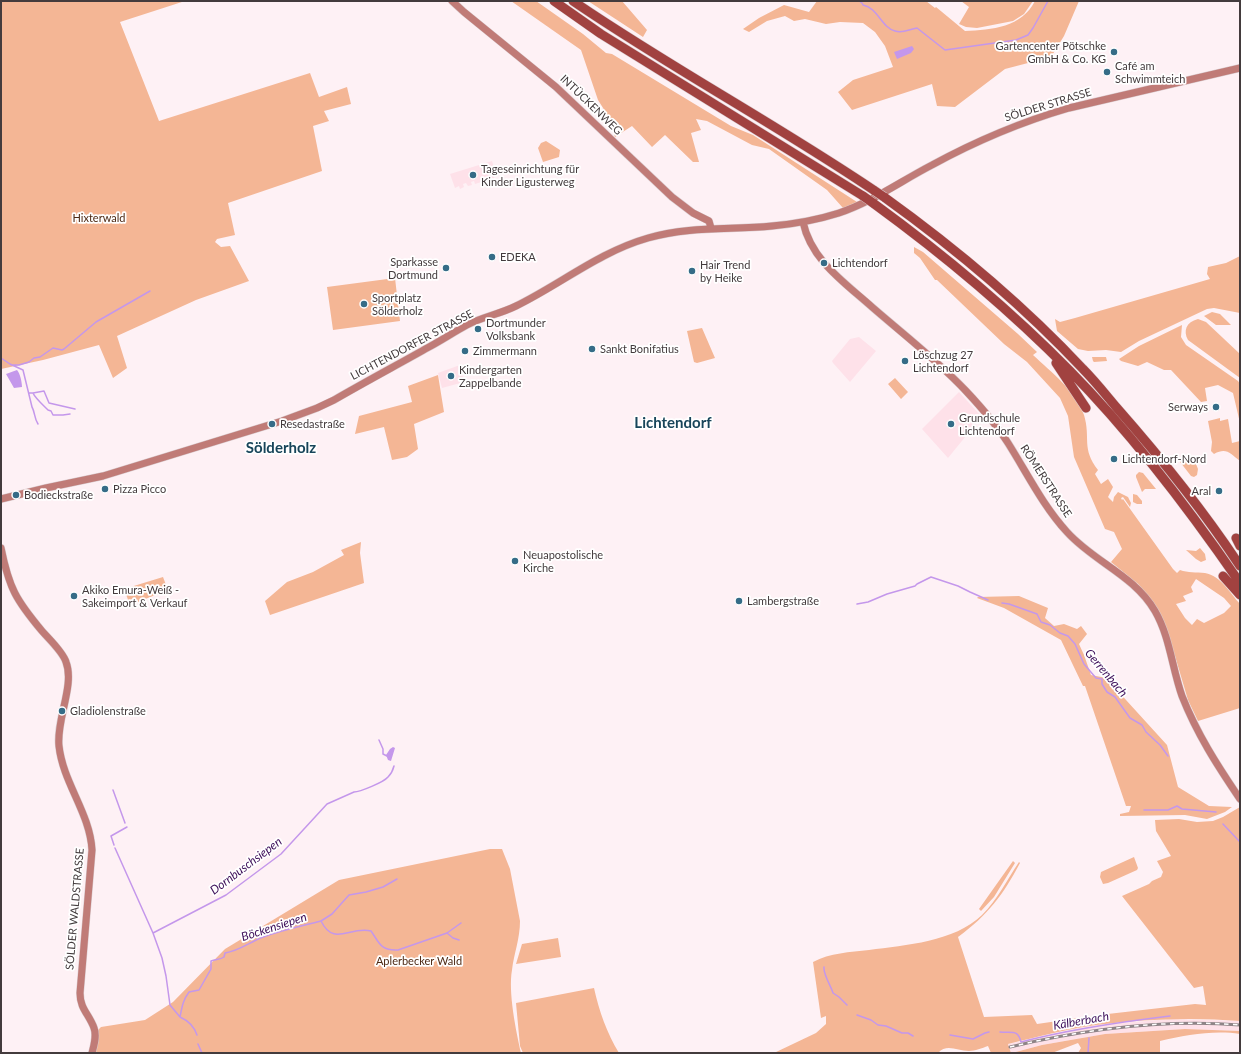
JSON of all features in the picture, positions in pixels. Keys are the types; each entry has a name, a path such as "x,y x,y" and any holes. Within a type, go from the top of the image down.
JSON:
{"highway":[{"path":"554,1 601,34 863,196 961,270 998,302 1050,351 1102,406 1167,483 1199,524 1240,583"},
{"path":"573,1 607,24 743,107 875,191 922,224 970,264 1041,327 1085,370 1136,428 1203,514 1240,566"},
{"path":"1041,327 1060,338 1077,353"},
{"path":"1050,351 1086,408"},
{"path":"1223,576 1240,595"}],"street":[{"name":"INTÜCKENWEG","path":"452,1 556,87 672,197 709,221 711,228"},
{"name":"SÖLDER STRASSE","path":"853,207 953,153 1010,127 1043,115 1240,68"},
{"name":"LICHTENDORFER STRASSE","path":"1,499 103,476 310,411 335,400 467,325 516,306 596,260 636,242 687,230 770,226 803,222 832,215 853,207"},
{"name":"RÖMERSTRASSE","path":"803,222 811,245 827,267 947,372 987,415 1008,443 1053,515 1068,534 1129,580 1146,598 1156,613 1165,635 1178,683 1194,723 1209,754 1240,799"},
{"name":"SÖLDER WALDSTRASSE","path":"1,548 8,577 18,601 63,656 68,669 68,685 60,724 59,745 62,763 89,832 92,850 80,987 81,1003 95,1030 92,1053"}],"shaded area":[{"path":"912,46 914,49 911,53 897,59 894,52"},
{"name":"Tageseinrichtung für Kinder Ligusterweg","path":"492,161 496,174 494,178 475,184 474,181 471,182 472,185 468,186 466,183 463,184 464,187 460,189 459,186 455,188 450,174"},
{"path":"859,337 876,351 850,382 832,361 850,339"},
{"name":"Kindergarten Zappelbande","path":"460,365 464,382 442,388 438,373"},
{"path":"17,370 21,378 22,387 14,388 6,374"},
{"name":"Grundschule Lichtendorf","path":"959,392 980,415 979,420 948,458 922,429"},
{"path":"393,747 395,748 391,761 388,760 386,755"},
{"path":"1170,1019 1240,1021 1240,1031 1185,1029 1105,1034 1042,1045 1012,1053 1008,1044 1096,1025"}],"green space":[{"name":"Hixterwald","path":"1,1 185,1 120,22 159,121 310,73 319,97 347,87 351,104 324,111 329,121 313,126 322,171 228,203 235,235 217,239 215,242 221,247 230,246 249,281 196,300 117,336 127,368 113,378 99,345 43,360 1,369"},
{"path":"511,1 536,1 583,34 606,53 612,54 731,126 753,135 857,202 843,208 827,190 769,149 752,145 707,121 696,119 701,130 691,133 699,162 693,162 665,135 652,147 632,126 615,137 612,122 598,100 581,50"},
{"path":"588,1 622,1 647,30 643,37"},
{"path":"817,1 926,1 935,8 936,7 965,31 986,30 1014,22 1029,10 1035,1 1079,1 1064,36 1051,57 1005,69 955,107 937,106 932,84 852,110 838,92 853,80 893,67 885,46 875,32 863,23 840,22 826,24 805,19 794,21 785,16 767,21 749,32 743,29 759,18 784,5 809,12"},
{"path":"961,1 1033,1 1024,14 1013,21 977,28 966,27 959,24 969,7"},
{"path":"546,141 560,150 559,157 543,162 538,148 541,143"},
{"path":"914,247 923,252 1018,334 1037,352 1033,355 1069,390 1080,406 1084,415 1087,430 1088,449 1098,470 1095,474 1101,484 1108,479 1113,487 1108,497 1113,502 1114,497 1118,492 1128,497 1131,503 1130,507 1123,497 1121,498 1173,569 1177,573 1180,570 1211,575 1229,590 1240,604 1240,708 1198,721 1188,700 1175,656 1152,601 1138,584 1111,562 1122,549 1114,532 1105,529 1074,457 1068,416 1060,398 1027,362 1004,344 937,280 935,280 920,258 914,253","holes":["1196,579 1224,598 1231,606 1224,613 1204,623 1197,619 1192,625 1185,618 1176,604 1186,601 1183,596 1193,592 1191,587"]},
{"path":"1240,256 1240,313 1214,308 1207,309 1139,341 1121,352 1106,350 1088,351 1078,349 1057,331 1055,319 1060,322 1210,279 1207,274 1208,267 1226,263"},
{"name":"Sportplatz Sölderholz","path":"395,278 400,321 333,330 327,287"},
{"path":"1212,312 1220,314 1231,325 1216,325 1204,316"},
{"path":"1198,319 1206,322 1240,354 1240,378 1188,340 1186,333 1187,327 1191,322"},
{"path":"1182,325 1181,337 1186,345 1238,381 1240,384 1240,423 1233,393 1218,385 1205,388 1207,401 1201,402 1171,370 1164,370 1147,362 1138,366 1119,359 1139,346"},
{"path":"702,328 715,358 697,363 694,362 687,331"},
{"path":"1092,357 1106,357 1107,361 1094,362"},
{"path":"438,375 444,412 414,424 418,449 407,457 392,460 384,427 355,434 359,416 412,402 408,386"},
{"path":"895,378 908,392 901,399 888,384"},
{"path":"1220,418 1220,421 1228,419 1232,443 1240,441 1240,461 1228,452 1222,451 1214,454 1211,451 1212,442 1208,421"},
{"path":"1177,458 1194,459 1198,469 1197,475 1194,477 1191,476"},
{"path":"1139,472 1143,473 1156,489 1145,489 1142,492 1136,477"},
{"path":"1133,494 1137,495 1142,501 1142,504 1133,502"},
{"path":"361,542 360,553 364,583 270,615 265,601 287,582 313,572 344,555 341,550"},
{"path":"1200,548 1205,554 1206,560 1201,562 1186,550 1196,551"},
{"path":"163,577 168,590 130,605 124,589"},
{"path":"1019,596 1048,608 1045,618 1054,626 1064,624 1077,629 1081,626 1087,634 1079,644 1091,675 1106,678 1167,745 1178,787 1209,806 1232,807 1225,812 1207,819 1185,815 1120,816 1120,814 1129,812 1131,806 1126,806 1085,686 1083,686 1061,640 1004,608 977,598"},
{"path":"1240,807 1240,1021 1168,1019 1096,1025 1008,1044 1011,1053 991,1053 988,1046 969,1051 945,1048 938,1053 774,1053 816,1033 826,1024 826,1016 821,1018 813,962 840,953 929,941 958,931 971,924 982,915 997,896 1019,862 1020,863 1014,874 994,904 978,921 958,937 984,1017 1032,1015 1037,1024 1195,1004 1206,1005 1203,986 1194,988 1122,896 1161,877 1163,872 1157,861 1171,856 1156,831 1155,820 1179,819 1197,822 1213,821"},
{"name":"Aplerbecker Wald","path":"490,849 502,849 510,869 520,921 512,970 511,989 515,1023 521,1053 94,1053 98,1030 101,1027 145,1020 173,1002 225,949 339,880"},
{"path":"1134,857 1138,868 1137,870 1103,884 1100,877 1101,872"},
{"path":"1013,861 1015,863 994,897 981,911 979,909"},
{"path":"558,938 561,957 516,964 522,944"},
{"path":"594,988 604,1022 619,1053 523,1053 520,1046 516,1003"},
{"path":"1185,1029 1240,1031 1240,1034 1200,1034 1160,1041 1160,1053 1078,1053 1081,1048 1078,1043 1052,1053 1012,1053 1042,1045 1105,1034"}],"waterway":[{"path":"859,1 876,13 890,29 901,32 917,28 945,50 1016,40 1028,35 1048,1"},
{"path":"11,365 19,365 29,362 34,358 40,357 53,348 64,349 96,322 150,291"},
{"path":"1,358 23,370 32,407 38,424"},
{"path":"33,393 44,391 49,403 75,409"},
{"path":"29,393 33,393 42,404 51,411 53,415 70,414"},
{"name":"Gerrenbach","path":"857,604 868,602 887,594 915,586 931,577 958,586 988,600"},
{"name":"Gerrenbach","path":"1002,603 1037,614 1041,622 1050,625 1060,633 1068,636 1075,644 1084,664 1096,678 1102,679 1102,684 1107,692 1115,697 1130,718 1142,725 1146,732 1160,745 1168,756"},
{"path":"379,740 383,749 383,754 387,756"},
{"name":"Dornbuschsiepen","path":"180,1017 170,1005 162,958 153,933 226,895 281,854 327,804 354,792 366,789 386,779 392,772 394,766"},
{"path":"113,790 125,823"},
{"path":"1144,810 1168,810 1177,806 1182,809 1216,812"},
{"name":"Gerrenbach","path":"1223,824 1240,842"},
{"path":"114,845 111,836 127,827"},
{"path":"115,848 153,933"},
{"path":"321,921 332,914 349,895 383,887 397,879"},
{"name":"Böckensiepen","path":"197,1035 191,1024 180,1017 185,998 189,992 199,990 211,969 211,961 224,957 225,953 258,939 285,930 321,921 326,929 331,933 343,934 363,930 371,931 381,945 392,950 398,950 447,933 461,923"},
{"path":"447,933 453,938 459,940"},
{"name":"Kälberbach","path":"824,967 833,993 847,1005"},
{"name":"Kälberbach","path":"857,1015 871,1020 878,1025 886,1026 913,1036"},
{"name":"Kälberbach","path":"1000,1032 1014,1032 1018,1035 1021,1042 1095,1026 1170,1016"},
{"name":"Kälberbach","path":"950,1035 973,1039 989,1032"},
{"path":"1088,1053 1089,1038"},
{"name":"Böckensiepen","path":"198,1044 202,1053"}],"railway":[{"path":"1010,1047 1067,1035 1124,1027 1182,1023 1240,1025"}],"place":[{"name":"Gartencenter Pötschke GmbH & Co. KG","path":"1114,52"},
{"name":"Café am Schwimmteich","path":"1107,72"},
{"name":"Tageseinrichtung für Kinder Ligusterweg","path":"473,175"},
{"name":"EDEKA","path":"492,257"},
{"name":"Lichtendorf","path":"824,263"},
{"name":"Sparkasse Dortmund","path":"446,268"},
{"name":"Hair Trend by Heike","path":"692,271"},
{"name":"Sportplatz Sölderholz","path":"364,304"},
{"name":"Dortmunder Volksbank","path":"478,329"},
{"name":"Sankt Bonifatius","path":"592,349"},
{"name":"Zimmermann","path":"465,351"},
{"name":"Löschzug 27 Lichtendorf","path":"905,361"},
{"name":"Kindergarten Zappelbande","path":"451,376"},
{"name":"Serways","path":"1216,407"},
{"name":"Resedastraße","path":"272,424"},
{"name":"Grundschule Lichtendorf","path":"951,424"},
{"name":"Lichtendorf-Nord","path":"1114,459"},
{"name":"Pizza Picco","path":"105,489"},
{"name":"Aral","path":"1219,491"},
{"name":"Bodieckstraße","path":"16,495"},
{"name":"Neuapostolische Kirche","path":"515,561"},
{"name":"Akiko Emura-Weiß - Sakeimport & Verkauf","path":"74,596"},
{"name":"Lambergstraße","path":"739,601"},
{"name":"Gladiolenstraße","path":"62,711"}],"district":[{"name":"Lichtendorf","path":"673,423"},
{"name":"Sölderholz","path":"281,448"}]}
